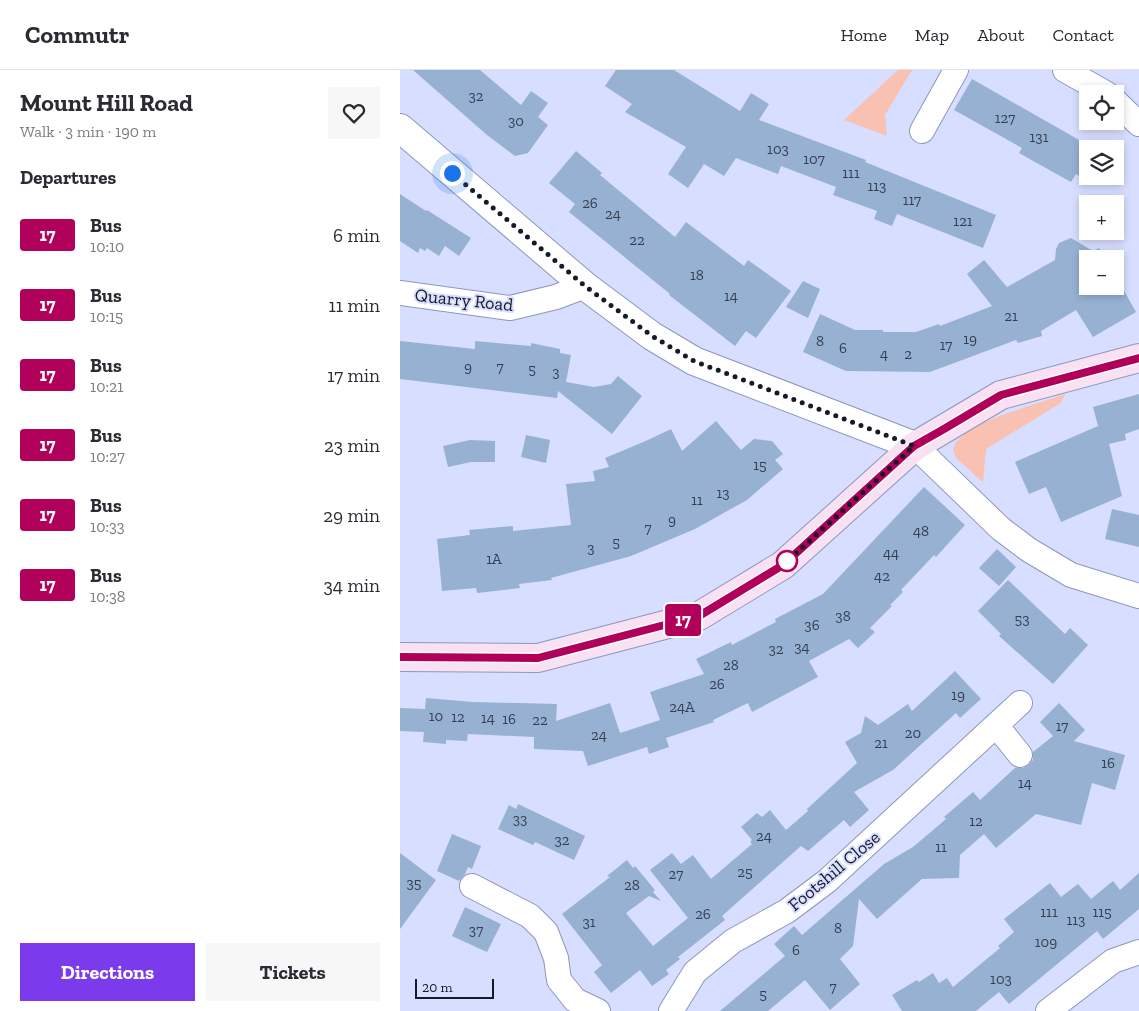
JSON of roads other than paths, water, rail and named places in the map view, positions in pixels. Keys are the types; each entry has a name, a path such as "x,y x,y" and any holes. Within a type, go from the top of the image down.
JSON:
{"main road":[{"path":"400,657 538,658 699,616 783,565 914,446 1001,395 1139,358"}],"street":[{"path":"922,131 956,70"},
{"path":"1065,70 1091,85"},
{"path":"1124,110 1139,124"},
{"path":"400,128 585,286 652,336 694,361 914,446 1001,529 1029,550 1071,575 1139,596"},
{"name":"Quarry Road","path":"400,293 510,308 556,297 585,286"},
{"name":"Footshill Close","path":"671,1011 695,972 733,941 787,911 827,881 1020,703"},
{"path":"996,725 1020,755"},
{"path":"472,886 530,916 546,932 556,958 559,980 575,1000 598,1011"},
{"path":"1048,1011 1113,960 1139,952"}]}
